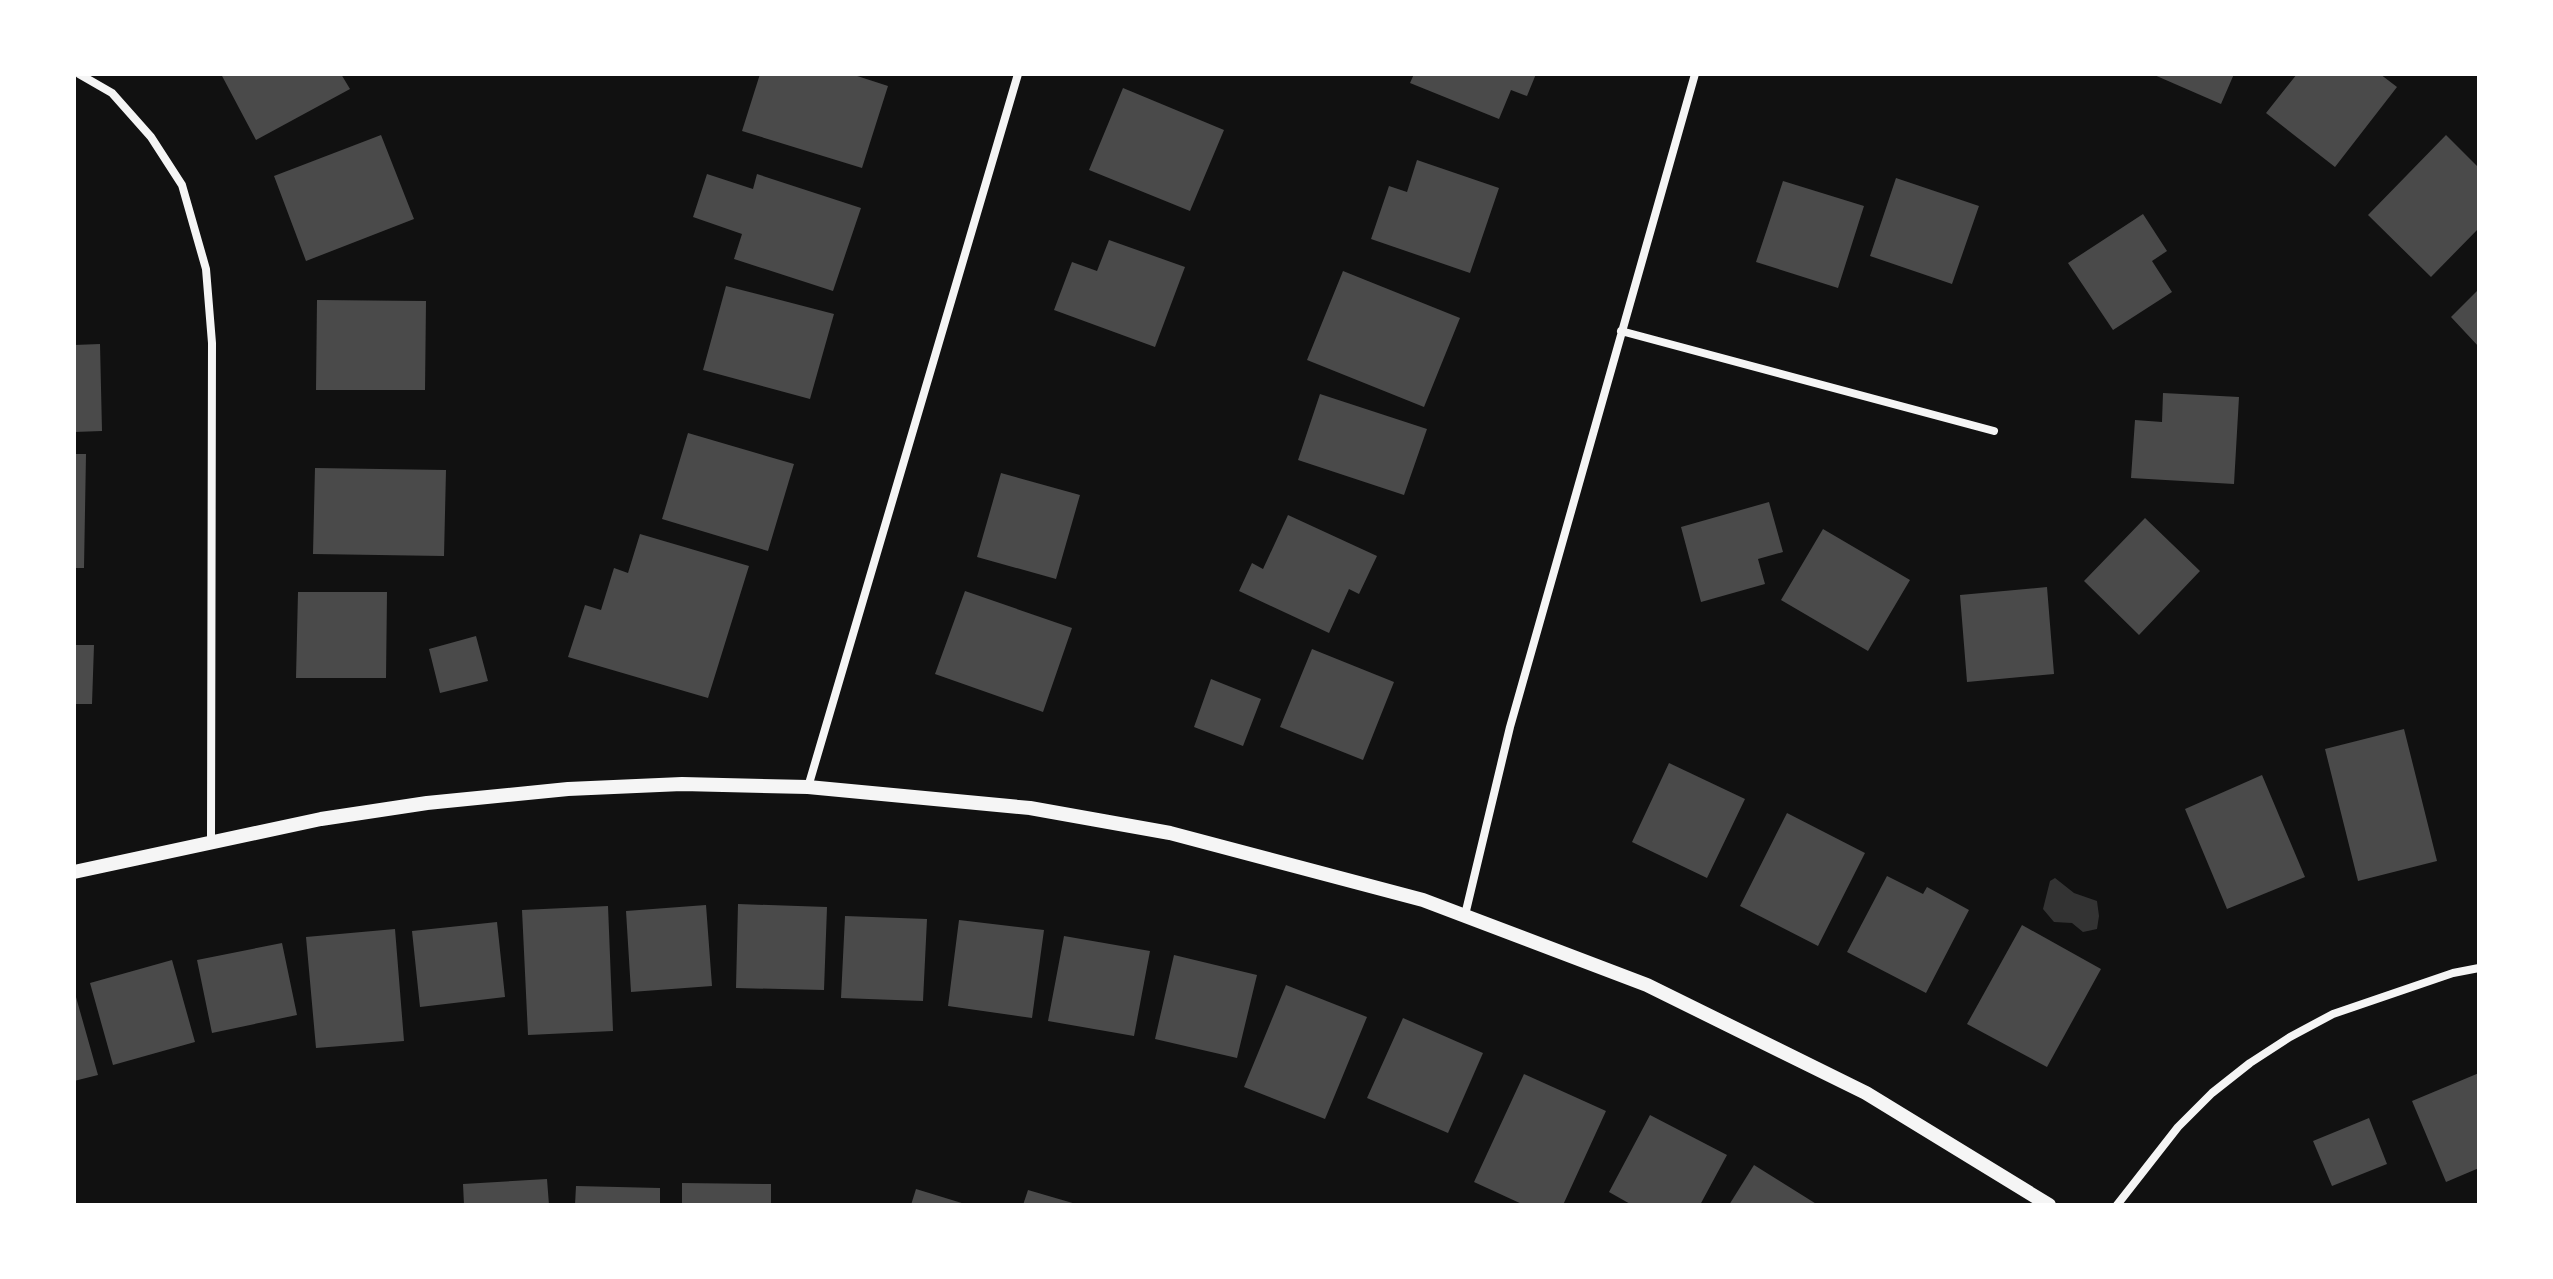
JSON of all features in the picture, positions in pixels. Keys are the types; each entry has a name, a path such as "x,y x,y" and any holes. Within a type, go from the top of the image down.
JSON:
{"street":[{"path":"79,74 112,93 151,137 182,185 206,269 212,343 211,842"},
{"path":"808,787 1018,74"},
{"path":"1465,915 1510,727 1695,74"},
{"path":"1621,331 1994,431"},
{"path":"74,872 321,819 412,805 568,789 682,784 808,787 1030,808 1170,833 1423,900 1647,985 1866,1093 2049,1205"},
{"path":"2117,1205 2178,1127 2212,1093 2250,1063 2333,1014 2453,973 2479,968"}],"shaded area":[{"path":"2055,878 2074,893 2097,901 2097,929 2083,932 2072,923 2054,922 2043,909 2050,881"}],"building":[{"path":"221,74 341,74 350,89 256,140"},
{"path":"760,74 851,74 888,86 862,168 742,131"},
{"path":"1414,74 1536,74 1527,96 1511,90 1499,119 1410,83"},
{"path":"2152,74 2234,74 2221,104"},
{"path":"2297,74 2380,74 2397,87 2335,167 2266,113"},
{"path":"1123,88 1224,130 1190,211 1089,170"},
{"path":"381,135 414,219 306,261 274,176"},
{"path":"2446,135 2479,168 2479,228 2431,277 2368,215"},
{"path":"1417,160 1499,188 1470,273 1371,239 1389,186 1407,192"},
{"path":"707,174 753,189 757,174 861,208 833,291 734,259 742,234 693,217"},
{"path":"1896,178 1979,206 1952,284 1870,256"},
{"path":"1783,181 1864,206 1838,288 1756,262"},
{"path":"2143,214 2167,251 2152,261 2172,292 2113,330 2068,263"},
{"path":"1109,240 1185,267 1155,347 1054,310 1072,262 1097,271"},
{"path":"1343,271 1460,318 1424,407 1307,360"},
{"path":"726,286 834,314 810,399 703,370"},
{"path":"2479,289 2479,347 2451,317"},
{"path":"317,300 426,301 425,390 316,390"},
{"path":"100,344 102,431 74,432 74,345"},
{"path":"2163,393 2239,397 2234,484 2131,478 2135,420 2162,422"},
{"path":"1320,394 1427,429 1404,495 1298,460"},
{"path":"688,433 794,464 768,551 662,519"},
{"path":"74,454 86,454 84,568 74,568"},
{"path":"315,468 446,470 444,556 313,554"},
{"path":"1001,473 1080,495 1056,579 977,557"},
{"path":"1769,502 1783,552 1758,559 1765,584 1701,602 1681,527"},
{"path":"1288,515 1377,556 1359,594 1349,589 1329,633 1239,591 1252,563 1263,569"},
{"path":"2145,518 2200,571 2139,635 2084,581"},
{"path":"1823,529 1910,580 1868,651 1781,600"},
{"path":"640,534 749,566 708,698 568,657 585,605 601,610 614,568 628,573"},
{"path":"2047,587 2054,674 1967,682 1960,595"},
{"path":"965,591 1072,628 1043,712 935,674"},
{"path":"298,592 387,592 386,678 296,678"},
{"path":"476,636 488,681 440,693 429,649"},
{"path":"74,645 94,645 92,704 74,704"},
{"path":"1312,649 1394,682 1363,760 1280,727"},
{"path":"1211,679 1261,699 1243,746 1194,727"},
{"path":"2404,729 2437,861 2358,881 2325,749"},
{"path":"1669,763 1745,799 1707,878 1632,842"},
{"path":"2262,775 2305,877 2227,909 2185,809"},
{"path":"1787,813 1865,853 1818,946 1740,906"},
{"path":"1887,876 1923,894 1927,887 1969,910 1926,993 1847,952"},
{"path":"738,904 827,907 824,990 736,988"},
{"path":"706,905 712,986 631,992 626,911"},
{"path":"608,906 613,1031 528,1035 522,910"},
{"path":"845,916 927,919 923,1001 841,998"},
{"path":"959,920 1044,930 1032,1018 948,1006"},
{"path":"497,922 505,997 420,1007 412,931"},
{"path":"2022,925 2101,969 2047,1067 1967,1024"},
{"path":"395,929 404,1041 316,1048 306,937"},
{"path":"1064,936 1150,951 1134,1036 1048,1021"},
{"path":"282,943 297,1015 212,1033 197,960"},
{"path":"1174,955 1257,975 1237,1058 1155,1039"},
{"path":"172,960 195,1042 113,1065 90,983"},
{"path":"1286,985 1367,1017 1325,1119 1244,1087"},
{"path":"74,990 98,1075 74,1081"},
{"path":"1403,1018 1483,1053 1448,1133 1367,1098"},
{"path":"2479,1073 2479,1168 2446,1182 2412,1101"},
{"path":"1524,1074 1606,1111 1563,1205 1524,1205 1474,1182"},
{"path":"1650,1115 1727,1155 1700,1205 1632,1205 1609,1192"},
{"path":"2369,1118 2387,1164 2332,1186 2313,1141"},
{"path":"1754,1165 1818,1205 1729,1205"},
{"path":"547,1179 549,1205 464,1205 463,1184"},
{"path":"682,1183 771,1184 771,1205 682,1205"},
{"path":"576,1186 660,1188 660,1205 575,1205"},
{"path":"916,1189 965,1204 965,1205 911,1205"},
{"path":"1028,1190 1076,1204 1076,1205 1023,1205"}]}
